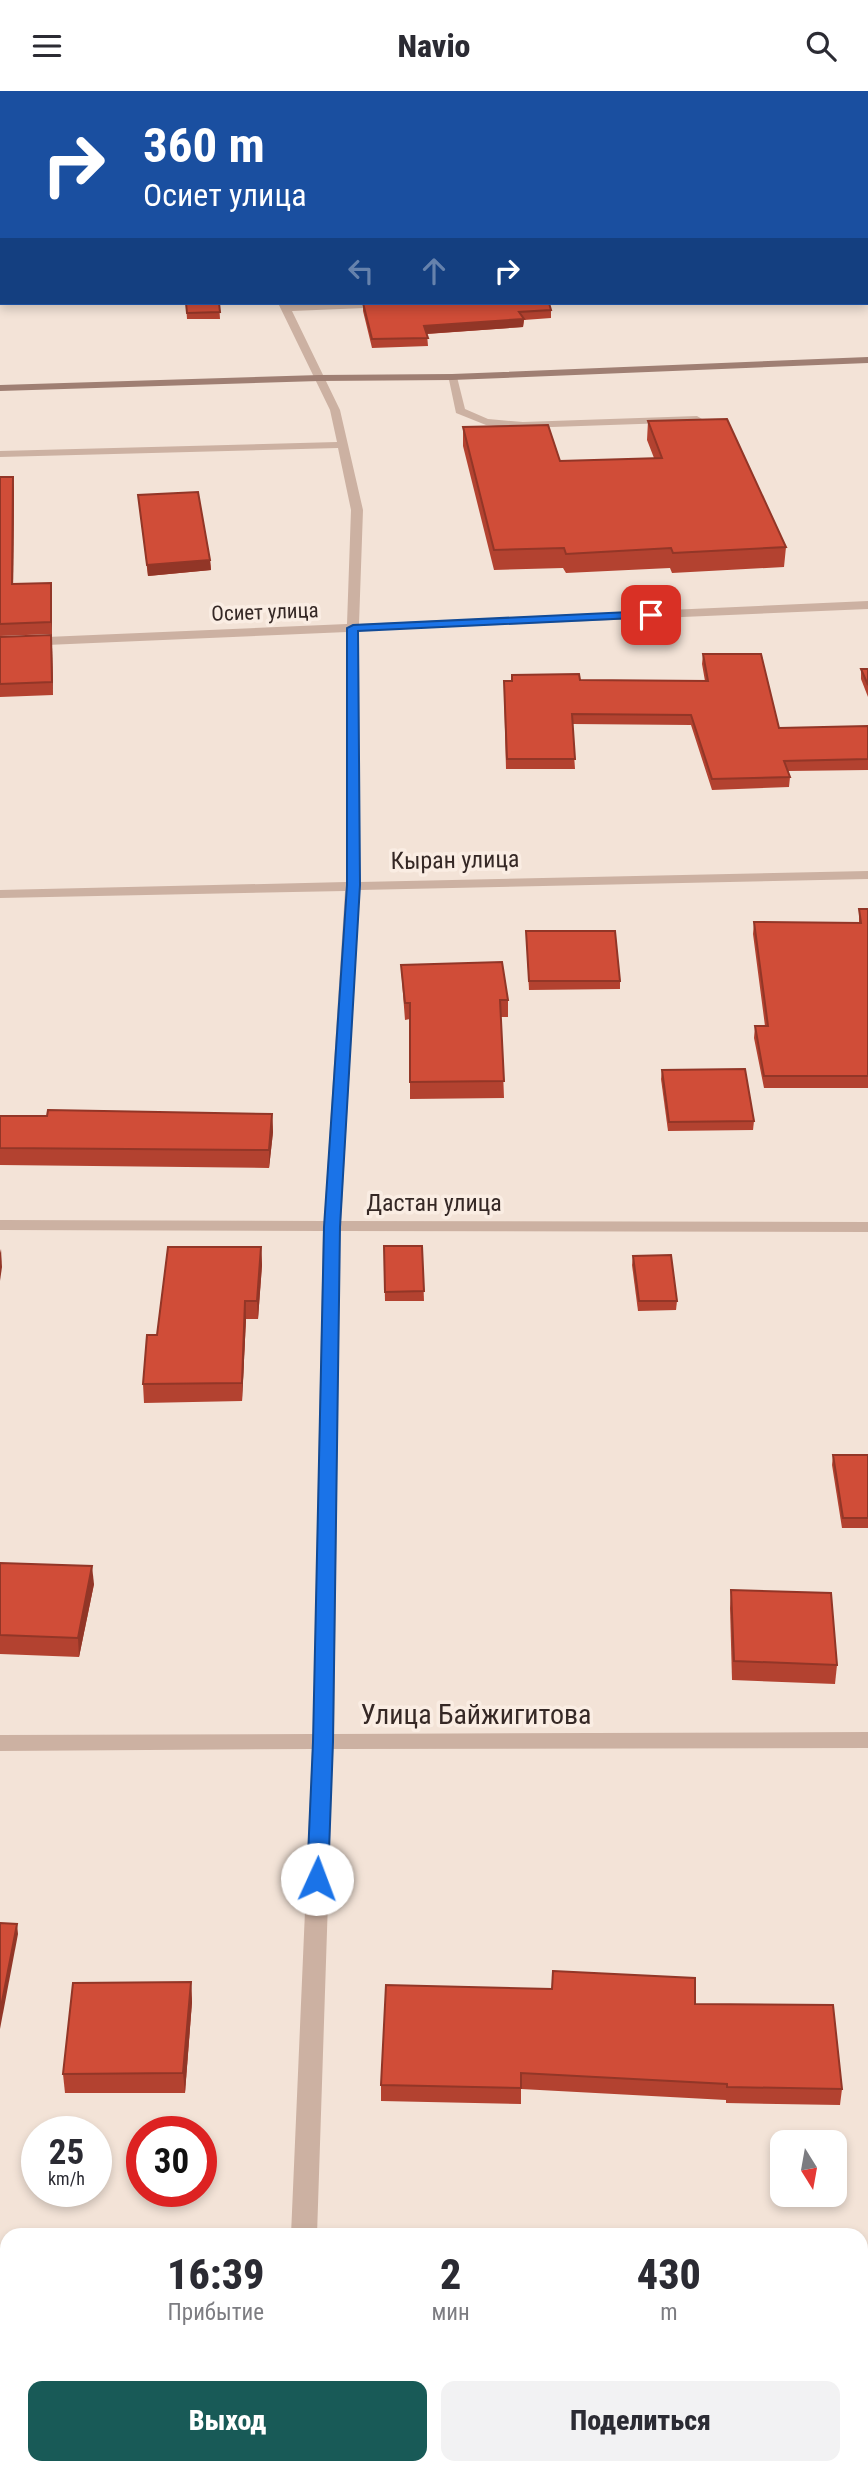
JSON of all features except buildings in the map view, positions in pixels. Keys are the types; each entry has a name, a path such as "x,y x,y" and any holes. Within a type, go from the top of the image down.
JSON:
{"street":[{"path":"284,305 335,410 357,510 353,628 353,885 332,1227 323,1742 304,2228"},
{"path":"0,388 319,378 452,377 868,360"},
{"path":"452,377 460,411 486,422 523,425 697,419"},
{"path":"0,454 343,445"},
{"name":"Осиет улица","path":"0,643 868,605"},
{"name":"Кыран улица","path":"0,894 868,875"},
{"name":"Дастан улица","path":"0,1225 868,1227"},
{"name":"Улица Байжигитова","path":"0,1743 868,1740"}],"route":[{"path":"317,1879 323,1742 332,1227 353,885 353,628 651,615"}]}
